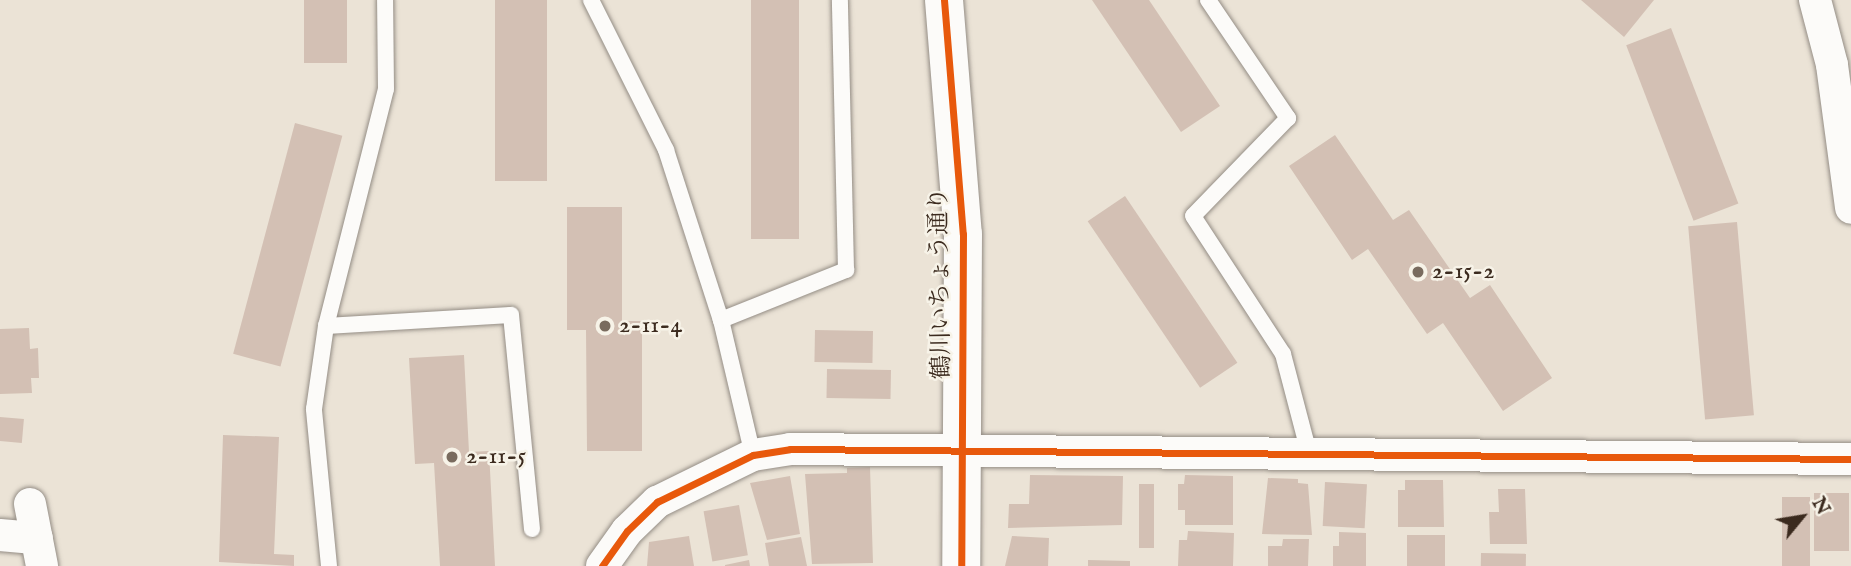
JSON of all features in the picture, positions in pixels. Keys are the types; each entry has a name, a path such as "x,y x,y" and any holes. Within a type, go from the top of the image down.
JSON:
{"street":[{"name":"鶴川いちょう通り","path":"944,0 962,234 961,566"},
{"path":"1815,0 1832,65 1851,208"},
{"path":"602,566 627,531 657,502 753,455 827,447 1851,459"},
{"path":"30,503 40,552"},
{"path":"0,535 40,552"}],"lane":[{"path":"329,566 314,409 326,326 386,89 385,0"},
{"path":"590,0 666,150 721,320 753,455"},
{"path":"721,320 846,270 840,0"},
{"path":"1208,0 1288,118 1193,216 1283,354 1309,453"},
{"path":"326,326 511,315 532,529"}],"building":[{"path":"304,0 347,0 347,63 304,63"},
{"path":"495,0 547,0 547,181 495,181"},
{"path":"751,0 799,0 799,239 751,239"},
{"path":"1092,0 1149,0 1220,106 1181,132"},
{"path":"1581,0 1654,0 1624,37"},
{"path":"1671,28 1738,204 1694,221 1626,45"},
{"path":"295,123 342,136 280,367 233,354"},
{"name":"2-15-2","path":"1335,135 1393,220 1409,210 1470,298 1490,285 1552,378 1503,411 1443,323 1427,334 1368,249 1352,260 1289,166"},
{"path":"1125,196 1237,363 1200,388 1088,221"},
{"name":"2-11-4","path":"567,207 622,207 622,321 642,321 642,451 587,451 586,330 567,330"},
{"path":"1737,222 1754,415 1705,420 1688,226"},
{"path":"29,328 30,349 38,348 39,378 31,378 32,393 0,394 0,329"},
{"path":"815,330 873,331 872,363 814,362"},
{"name":"2-11-5","path":"464,355 469,452 489,451 495,566 440,566 434,463 415,464 409,358"},
{"path":"827,369 891,370 890,399 826,398"},
{"path":"0,417 24,419 22,443 0,441"},
{"path":"223,435 279,437 274,554 294,555 294,566 219,562"},
{"path":"870,467 873,563 812,564 805,474 847,473 847,468"},
{"path":"1030,475 1123,476 1122,525 1008,528 1009,504 1029,504"},
{"path":"1185,475 1233,476 1233,525 1185,525 1185,510 1178,510 1178,484 1184,484"},
{"path":"790,476 800,534 767,540 750,483"},
{"path":"1268,478 1298,479 1298,483 1308,484 1312,535 1262,534"},
{"path":"1405,480 1443,480 1444,527 1398,527 1398,490 1405,490"},
{"path":"1325,482 1367,484 1365,528 1323,526"},
{"path":"1139,484 1154,484 1154,548 1139,548"},
{"path":"1498,489 1525,489 1527,544 1490,544 1489,512 1499,512"},
{"path":"1814,493 1849,493 1849,551 1814,551"},
{"path":"1782,497 1810,497 1810,566 1782,566"},
{"path":"739,505 748,555 712,561 704,511"},
{"path":"1188,531 1234,533 1233,566 1178,566 1179,540 1187,540"},
{"path":"1339,532 1366,533 1366,566 1333,566 1333,546 1339,546"},
{"path":"1407,535 1445,535 1445,566 1407,566"},
{"path":"689,536 694,566 647,566 649,542"},
{"path":"1012,536 1049,538 1048,566 1005,566"},
{"path":"801,537 807,566 769,566 765,543"},
{"path":"1283,539 1309,539 1308,566 1268,566 1268,546 1282,546"},
{"path":"1481,553 1526,554 1526,566 1481,566"},
{"path":"749,560 750,566 725,566 725,565"},
{"path":"1088,560 1130,561 1130,566 1088,566"}],"cycle path":[{"path":"944,0 963,234 961,566"},
{"path":"602,566 627,531 657,502 753,455 790,449 1851,459"}],"place":[{"name":"2-15-2","path":"1418,272"},
{"name":"2-11-4","path":"605,326"},
{"name":"2-11-5","path":"452,457"}]}
